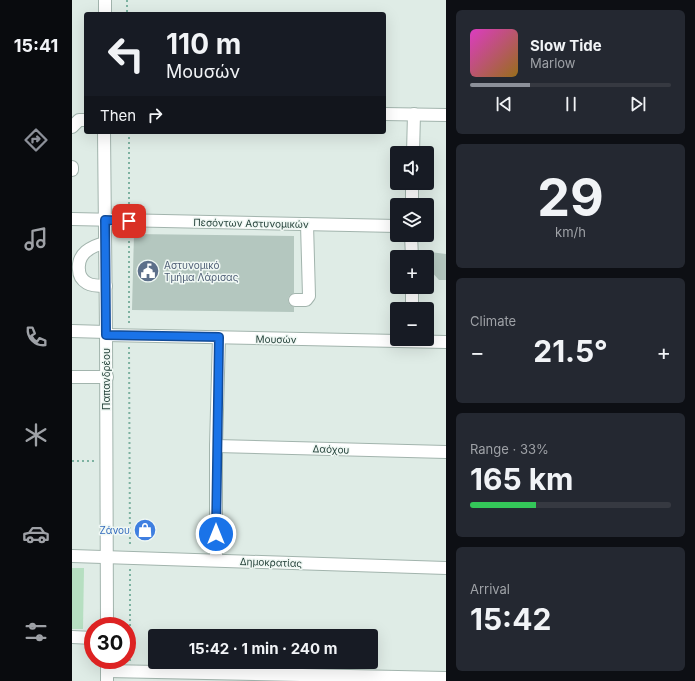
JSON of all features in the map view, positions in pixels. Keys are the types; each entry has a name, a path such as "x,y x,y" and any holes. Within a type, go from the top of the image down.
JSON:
{"street":[{"path":"105,0 105,12"},
{"path":"386,114 446,115"},
{"path":"413,146 414,114"},
{"path":"72,127 79,120 84,120"},
{"name":"Παπανδρέου","path":"104,134 107,617"},
{"name":"Πεσόντων Αστυνομικών","path":"72,219 390,226"},
{"path":"295,300 306,300 308,296 307,224"},
{"path":"105,243 95,245 86,251 81,258 79,272 82,278 88,283 106,286"},
{"name":"Μουσών","path":"72,331 129,336 390,340"},
{"path":"216,560 216,446 219,337"},
{"name":"Μουσών","path":"434,341 446,342"},
{"path":"72,376 106,377"},
{"name":"Δαόχου","path":"216,446 446,452"},
{"name":"Δημοκρατίας","path":"72,556 446,568"},
{"path":"72,637 84,638"},
{"path":"107,671 362,678 446,678"}],"path":[{"path":"127,0 127,12"},
{"path":"129,134 130,671"},
{"path":"72,461 106,462"}],"green space":[{"path":"72,568 84,568 83,629 72,629"}],"building":[{"path":"134,234 294,236 294,293 289,296 288,300 289,304 294,307 294,312 132,310"},
{"path":"434,252 446,254 446,280 439,280 434,274"}],"place":[{"name":"Αστυνομικό Τμήμα Λάρισας","path":"148,271"},
{"name":"Ζάνου","path":"145,530"}],"route":[{"path":"129,221 105,220 106,335 219,337 216,446 216,534"}]}
